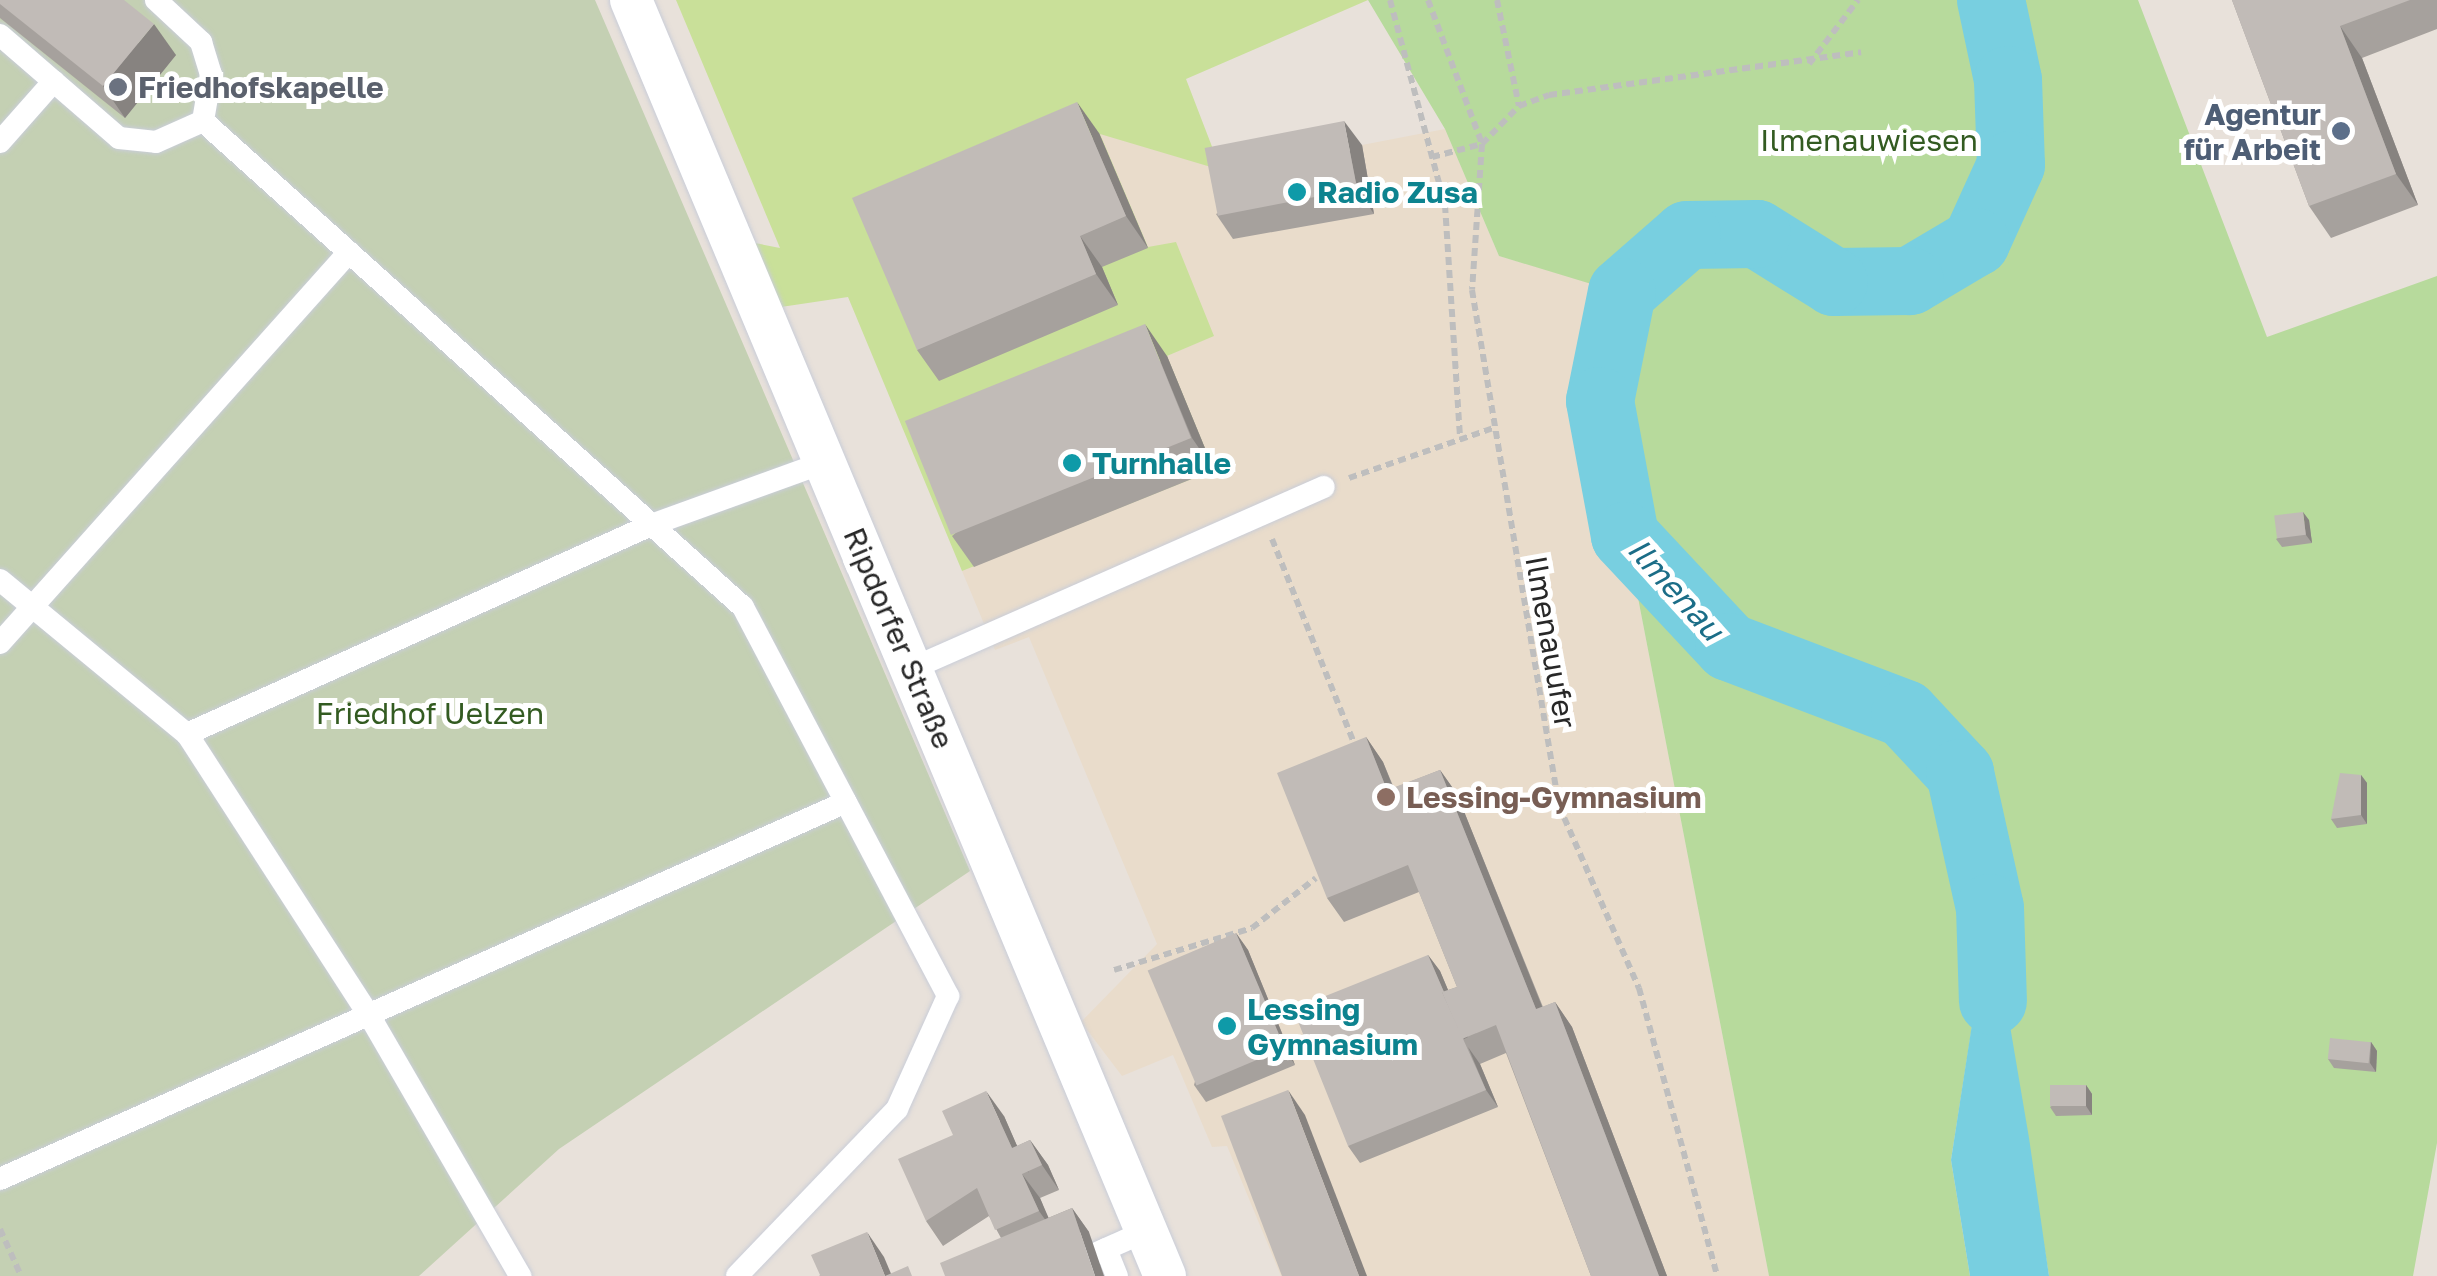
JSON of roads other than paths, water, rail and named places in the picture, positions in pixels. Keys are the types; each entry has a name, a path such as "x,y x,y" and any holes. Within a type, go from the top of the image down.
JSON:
{"street":[{"name":"Ripdorfer Straße","path":"631,0 1165,1276"}],"lane":[{"path":"156,0 201,42 211,74 203,122"},
{"path":"0,35 119,138 156,142 203,122"},
{"path":"0,142 54,81"},
{"path":"203,122 743,608 948,996 897,1109 738,1276"},
{"path":"0,643 349,252"},
{"path":"187,734 652,525 825,462"},
{"path":"912,668 1324,487"},
{"path":"0,580 187,734 369,1015 520,1276"},
{"path":"0,1179 846,802"},
{"path":"1083,1276 1088,1257 1146,1231"},
{"path":"1106,1248 1118,1276"}],"water":[{"path":"1990,908 2049,1276 1970,1276 1951,1160"}],"waterway":[{"name":"Ilmenau","path":"1991,0 2008,80 2011,165 1976,242 1910,281 1834,282 1757,234 1687,235 1622,292 1600,401 1625,536 1729,647 1905,714 1960,773 1990,908 1993,1001"}],"place":[{"name":"Friedhofskapelle","path":"118,87"},
{"name":"Agentur für Arbeit","path":"2341,131"},
{"name":"Radio Zusa","path":"1297,192"},
{"name":"Turnhalle","path":"1072,463"},
{"name":"Lessing-Gymnasium","path":"1386,797"},
{"name":"Lessing Gymnasium","path":"1227,1026"}],"park label":[{"name":"Ilmenauwiesen","path":"1869,140"},
{"name":"Friedhof Uelzen","path":"430,713"}]}
